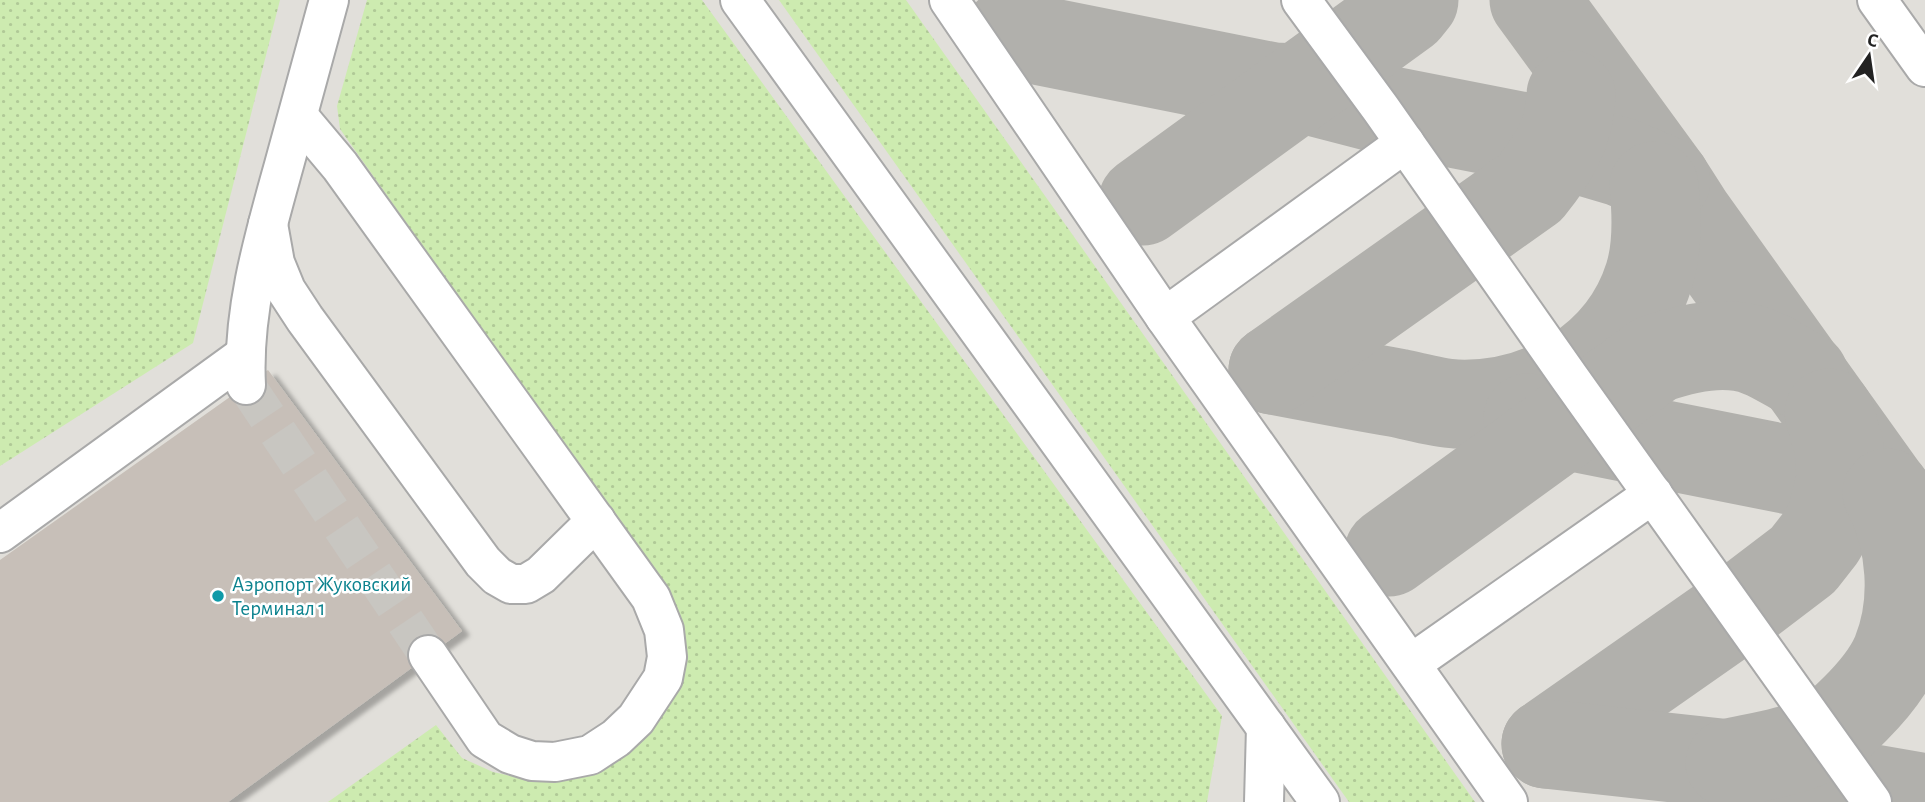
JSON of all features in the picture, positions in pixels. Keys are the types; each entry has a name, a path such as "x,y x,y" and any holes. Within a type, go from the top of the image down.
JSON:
{"lane":[{"path":"0,533 246,370 250,305 268,223 329,0"},
{"path":"740,0 1320,802"},
{"path":"949,0 1165,317 1508,802"},
{"path":"1301,0 1872,802"},
{"path":"1877,0 1925,66"},
{"path":"298,116 340,166 651,598 664,630 667,657 663,678 636,719 616,738 590,755 555,762 532,761 510,754 485,739 429,655"},
{"path":"1165,317 1405,143"},
{"path":"268,223 275,263 286,290 483,562 497,576 511,583 526,584 541,575 596,521"},
{"path":"1412,663 1653,494"},
{"path":"1264,802 1266,727"}],"shaded area":[{"path":"0,0 1925,0 1925,802 0,802"}],"green space":[{"path":"0,0 280,0 193,343 0,466"},
{"path":"367,0 702,0 1222,716 1207,802 328,802 436,725 462,758 493,772 539,782 582,772 630,746 664,713 678,686 663,586 340,129 337,106"},
{"path":"779,0 906,0 1475,802 1349,802"}],"building":[{"name":"Аэропорт Жуковский Терминал 1","path":"268,370 462,631 228,802 0,802 0,560"}],"taxiway":[{"path":"1143,201 1406,10 1414,0"},
{"path":"1534,0 1666,181 1925,547"},
{"path":"1007,34 1273,87 1300,88 1381,109 1560,144 1621,162 1666,181"},
{"path":"1273,370 1530,188 1559,145 1567,121 1571,95"},
{"path":"1273,370 1456,404 1487,403 1518,397 1547,387 1599,354 1620,331 1637,305 1649,276 1654,254 1654,186"},
{"path":"1389,552 1655,359 1707,346 1733,346 1765,354 1804,376"},
{"path":"1546,744 1736,611 1803,560 1831,519 1841,480 1839,446 1829,413"},
{"path":"1528,418 1841,480 1877,491 1895,504"},
{"path":"1730,763 1789,750 1827,733 1861,703 1888,669 1903,634 1909,572 1902,531 1887,493"},
{"path":"1546,744 1729,764 1925,798"}],"tunnel":[{"path":"246,385 428,655"}],"place":[{"name":"Аэропорт Жуковский Терминал 1","path":"218,596"}]}
